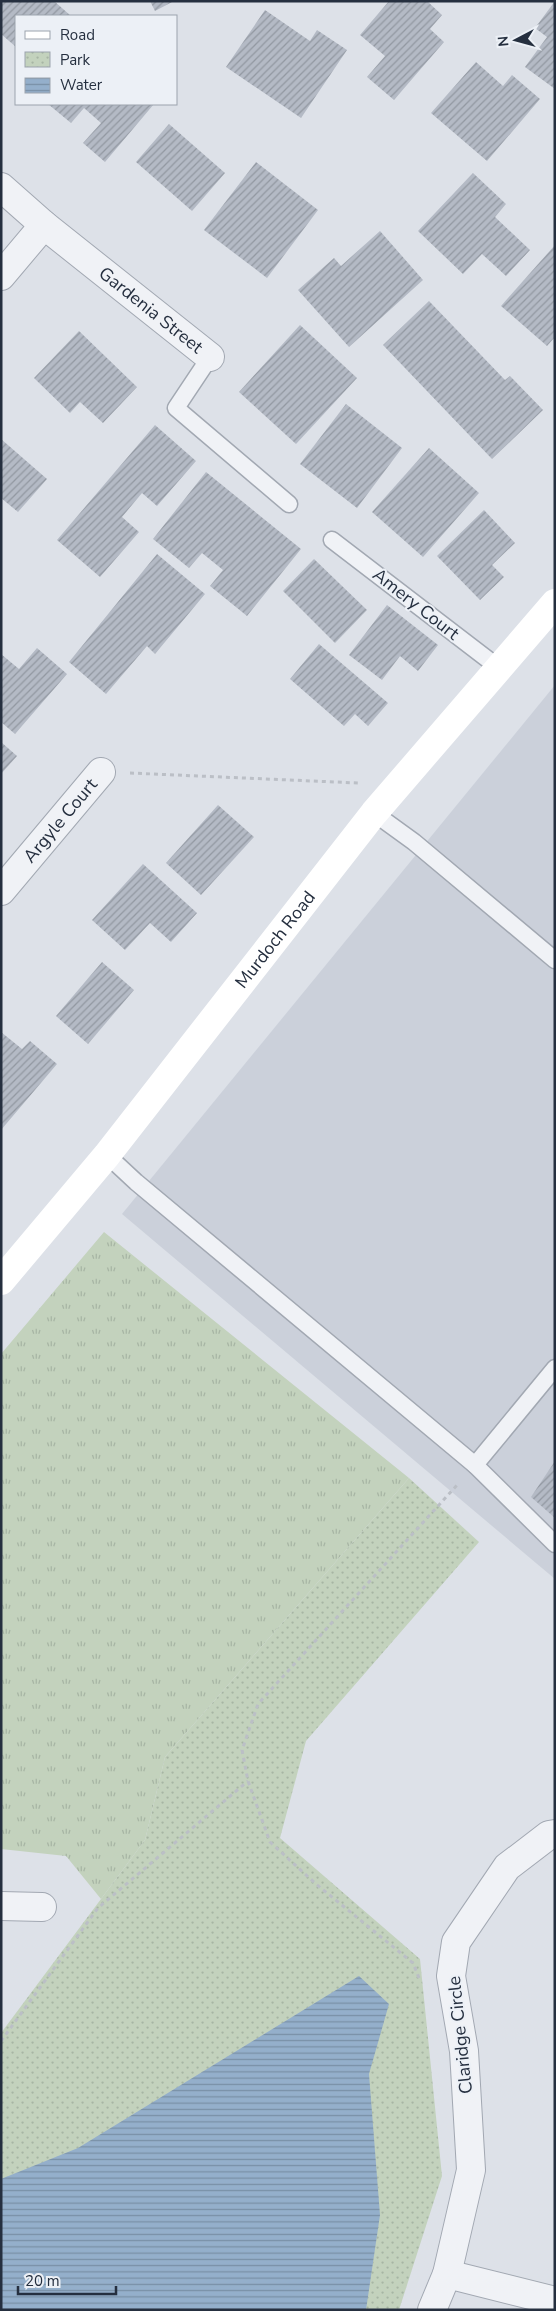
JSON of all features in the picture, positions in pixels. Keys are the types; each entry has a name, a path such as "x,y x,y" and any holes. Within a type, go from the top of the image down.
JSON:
{"main road":[{"name":"Murdoch Road","path":"1,1281 107,1155 374,813 555,603"}],"street":[{"name":"Gardenia Street","path":"1,186 44,225 210,357"},
{"path":"1,276 44,225"},
{"name":"Argyle Court","path":"1,891 101,772"},
{"name":"Claridge Circle","path":"432,2310 447,2274 471,2170 464,2051 451,1976 456,1942 507,1867 549,1835 555,1834"},
{"path":"1,1906 42,1907"},
{"path":"447,2274 555,2301"}],"lane":[{"name":"Gardenia Street","path":"210,357 176,408 290,504"},
{"name":"Amery Court","path":"332,540 499,668"},
{"path":"374,813 422,849 555,960"},
{"path":"107,1155 143,1188 475,1465 555,1544"},
{"path":"475,1465 555,1368"}],"path":[{"path":"101,772 399,785"},
{"path":"423,1986 413,1963 316,1884 270,1842 248,1781 242,1750 258,1704 475,1465"},
{"path":"1,2041 98,1908 248,1781"}],"shaded area":[{"path":"555,685 555,1579 122,1214"}],"green space":[{"path":"104,1232 409,1478 165,1757 145,1840 101,1899 66,1856 1,1849 1,1354"},
{"path":"409,1478 479,1542 306,1741 280,1838 420,1959 442,2176 399,2310 1,2310 1,2033 145,1840 165,1757"}],"water":[{"path":"359,1976 389,2004 369,2074 380,2215 366,2310 1,2310 1,2179 78,2148"}],"building":[{"path":"1,1 54,1 70,15 15,15 15,46 1,34"},
{"path":"150,1 174,1 155,11"},
{"path":"389,1 427,1 442,15 430,29 444,42 394,100 367,77 385,56 360,35"},
{"path":"555,1 555,89 525,67 547,37 535,28"},
{"path":"265,10 310,41 317,30 347,50 301,118 226,67"},
{"path":"476,62 503,86 512,75 540,99 487,161 431,113"},
{"path":"49,105 153,105 105,162 83,143 101,123 84,108 71,123"},
{"path":"169,124 225,173 192,211 136,162"},
{"path":"256,162 318,210 267,278 204,230"},
{"path":"473,173 506,204 495,217 530,250 506,276 482,254 463,274 418,231"},
{"path":"380,231 423,280 349,347 298,290 334,258 341,266"},
{"path":"555,245 555,337 547,346 501,306"},
{"path":"429,301 505,380 510,376 543,410 492,459 383,345"},
{"path":"300,325 357,378 296,444 239,392"},
{"path":"79,331 137,387 103,423 80,402 70,413 34,378"},
{"path":"346,404 402,448 357,508 300,464"},
{"path":"155,425 196,461 157,506 142,493 122,517 139,532 100,577 57,540"},
{"path":"1,439 47,479 18,512 1,498"},
{"path":"429,448 479,493 423,557 372,512"},
{"path":"206,472 301,549 247,616 210,586 223,570 202,553 189,568 153,539"},
{"path":"484,510 515,543 492,565 504,577 480,600 437,556"},
{"path":"157,554 205,594 155,654 147,646 106,694 69,662"},
{"path":"314,559 367,610 335,643 283,591"},
{"path":"387,605 438,645 418,671 400,656 382,680 349,655"},
{"path":"319,644 388,703 368,726 355,714 344,726 290,679"},
{"path":"37,648 67,674 15,734 1,722 1,654 19,669"},
{"path":"1,742 17,756 1,774"},
{"path":"218,805 254,837 201,895 166,863"},
{"path":"143,864 197,913 171,942 150,923 125,950 92,920"},
{"path":"102,962 134,990 88,1044 56,1016"},
{"path":"1,1032 22,1049 30,1041 57,1064 1,1130"},
{"path":"555,1461 555,1518 531,1497"}]}
